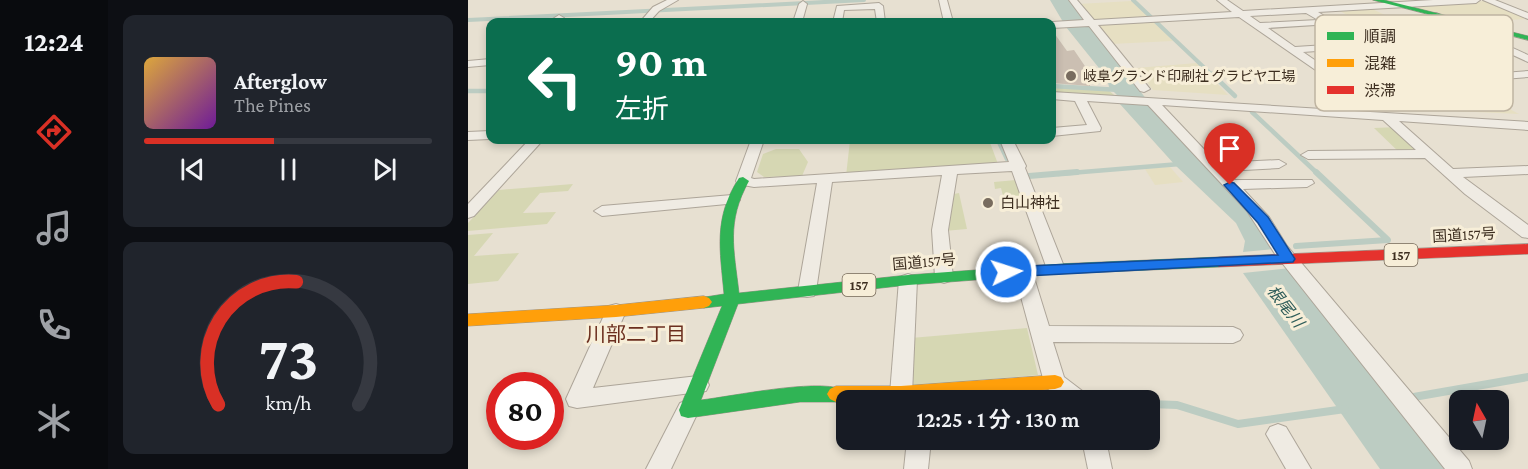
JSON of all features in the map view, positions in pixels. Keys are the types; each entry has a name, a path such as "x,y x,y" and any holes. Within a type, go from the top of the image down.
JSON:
{"main road":[{"path":"1376,0 1433,15"},
{"path":"1513,34 1528,38"},
{"path":"743,181 732,200 725,234 732,299 688,410 800,394 836,394"},
{"name":"国道157号","path":"468,320 616,311 909,280 1056,269 1528,249"},
{"path":"980,390 1055,382"}],"street":[{"path":"648,18 656,9 674,0"},
{"path":"943,0 948,18"},
{"path":"1073,0 1148,95 1263,220 1281,259 1403,399 1460,469"},
{"path":"1221,0 1315,65"},
{"path":"1056,25 1476,0"},
{"path":"1486,0 1528,16"},
{"path":"798,18 802,4"},
{"path":"839,18 840,8 879,6 881,18"},
{"path":"1308,10 1316,15"},
{"path":"1260,26 1315,23"},
{"path":"1294,50 1315,48"},
{"path":"1513,52 1528,59"},
{"path":"468,64 486,62"},
{"path":"1513,75 1528,74"},
{"path":"1056,96 1079,98 1148,95 1315,110"},
{"path":"1056,132 1095,128 1079,98"},
{"path":"1329,111 1528,126"},
{"path":"1386,116 1470,191 1528,233"},
{"path":"468,136 486,135"},
{"path":"468,213 532,144"},
{"path":"756,144 743,181 754,183 825,180 1019,166"},
{"path":"1009,144 1056,269"},
{"path":"1308,155 1431,154"},
{"path":"1212,167 1279,164"},
{"path":"1451,173 1528,170"},
{"path":"944,277 940,230 950,171"},
{"path":"807,291 825,180"},
{"path":"1230,185 1307,183"},
{"path":"602,211 732,200"},
{"path":"1023,272 1055,382 1065,390"},
{"path":"901,390 909,280"},
{"path":"616,311 577,399 698,385"},
{"path":"1041,334 1233,335"},
{"path":"658,469 688,410"},
{"path":"1278,434 1299,469"},
{"path":"916,469 918,450"},
{"path":"1096,450 1100,469"}],"shaded area":[{"path":"1132,1 1150,18 1092,22 1078,4"},
{"path":"1484,1 1528,19 1513,20 1513,15 1447,15 1408,6"},
{"path":"1370,8 1385,15 1347,15 1338,10"},
{"path":"1153,21 1173,41 1111,44 1095,24"},
{"path":"1197,63 1228,95 1153,90 1136,68"},
{"path":"1455,111 1513,111 1519,114"},
{"path":"1170,167 1183,182 1155,185 1145,169"}],"green space":[{"path":"1056,87 1108,90 1119,99 1056,94"},
{"path":"1398,127 1429,154 1401,154 1374,128"},
{"path":"850,144 990,144 998,164 846,176"},
{"path":"776,149 799,149 808,162 802,176 764,177 757,172 763,154"},
{"path":"1016,180 1023,202 1005,204 1001,188 995,189 994,182"},
{"path":"573,184 568,191 540,193 523,213 556,212 547,224 468,231 468,223 499,190"},
{"path":"959,193 967,229 944,231 949,195"},
{"path":"493,233 474,256 519,253 498,281 468,284 468,235"},
{"path":"1027,328 1038,375 910,386 911,338"}],"water":[{"path":"1050,0 1070,0 1147,100 1120,98 1109,87 1107,78 1066,27"},
{"path":"1119,103 1148,104 1249,208 1275,249 1243,252 1245,241 1236,223 1175,165"},
{"name":"根尾川","path":"1290,268 1446,469 1380,469 1243,273"}],"building":[{"path":"1056,36 1067,51 1074,50 1091,75 1090,86 1056,83"}],"waterway":[{"path":"508,18 864,0"},
{"path":"1133,0 1213,76"},
{"path":"468,20 486,19"},
{"path":"1212,74 1235,96"},
{"path":"1056,86 1120,90"},
{"path":"468,91 486,91"},
{"path":"1252,112 1318,174"},
{"path":"1000,144 1007,159"},
{"path":"1058,174 1180,164"},
{"path":"1029,176 1077,172"},
{"path":"1296,246 1388,240 1316,172"},
{"path":"1408,398 1528,377"},
{"path":"1160,404 1177,405 1238,424 1345,409"}],"traffic: fast":[{"path":"1376,0 1436,15"},
{"path":"1513,34 1528,38"},
{"path":"743,181 732,200 725,234 732,299 688,410 800,394 836,394"},
{"path":"704,302 908,280 1056,269 1219,262"}],"traffic: slow":[{"path":"468,320 616,311 704,302"},
{"path":"952,390 1055,382"}],"traffic: jam":[{"path":"1219,262 1528,249"}],"place":[{"name":"岐阜グランド印刷社 グラビヤ工場","path":"1071,76"},
{"name":"白山神社","path":"988,203"}],"district":[{"name":"川部二丁目","path":"636,334"}],"route":[{"path":"1006,272 1288,259 1263,220 1230,185"}]}
